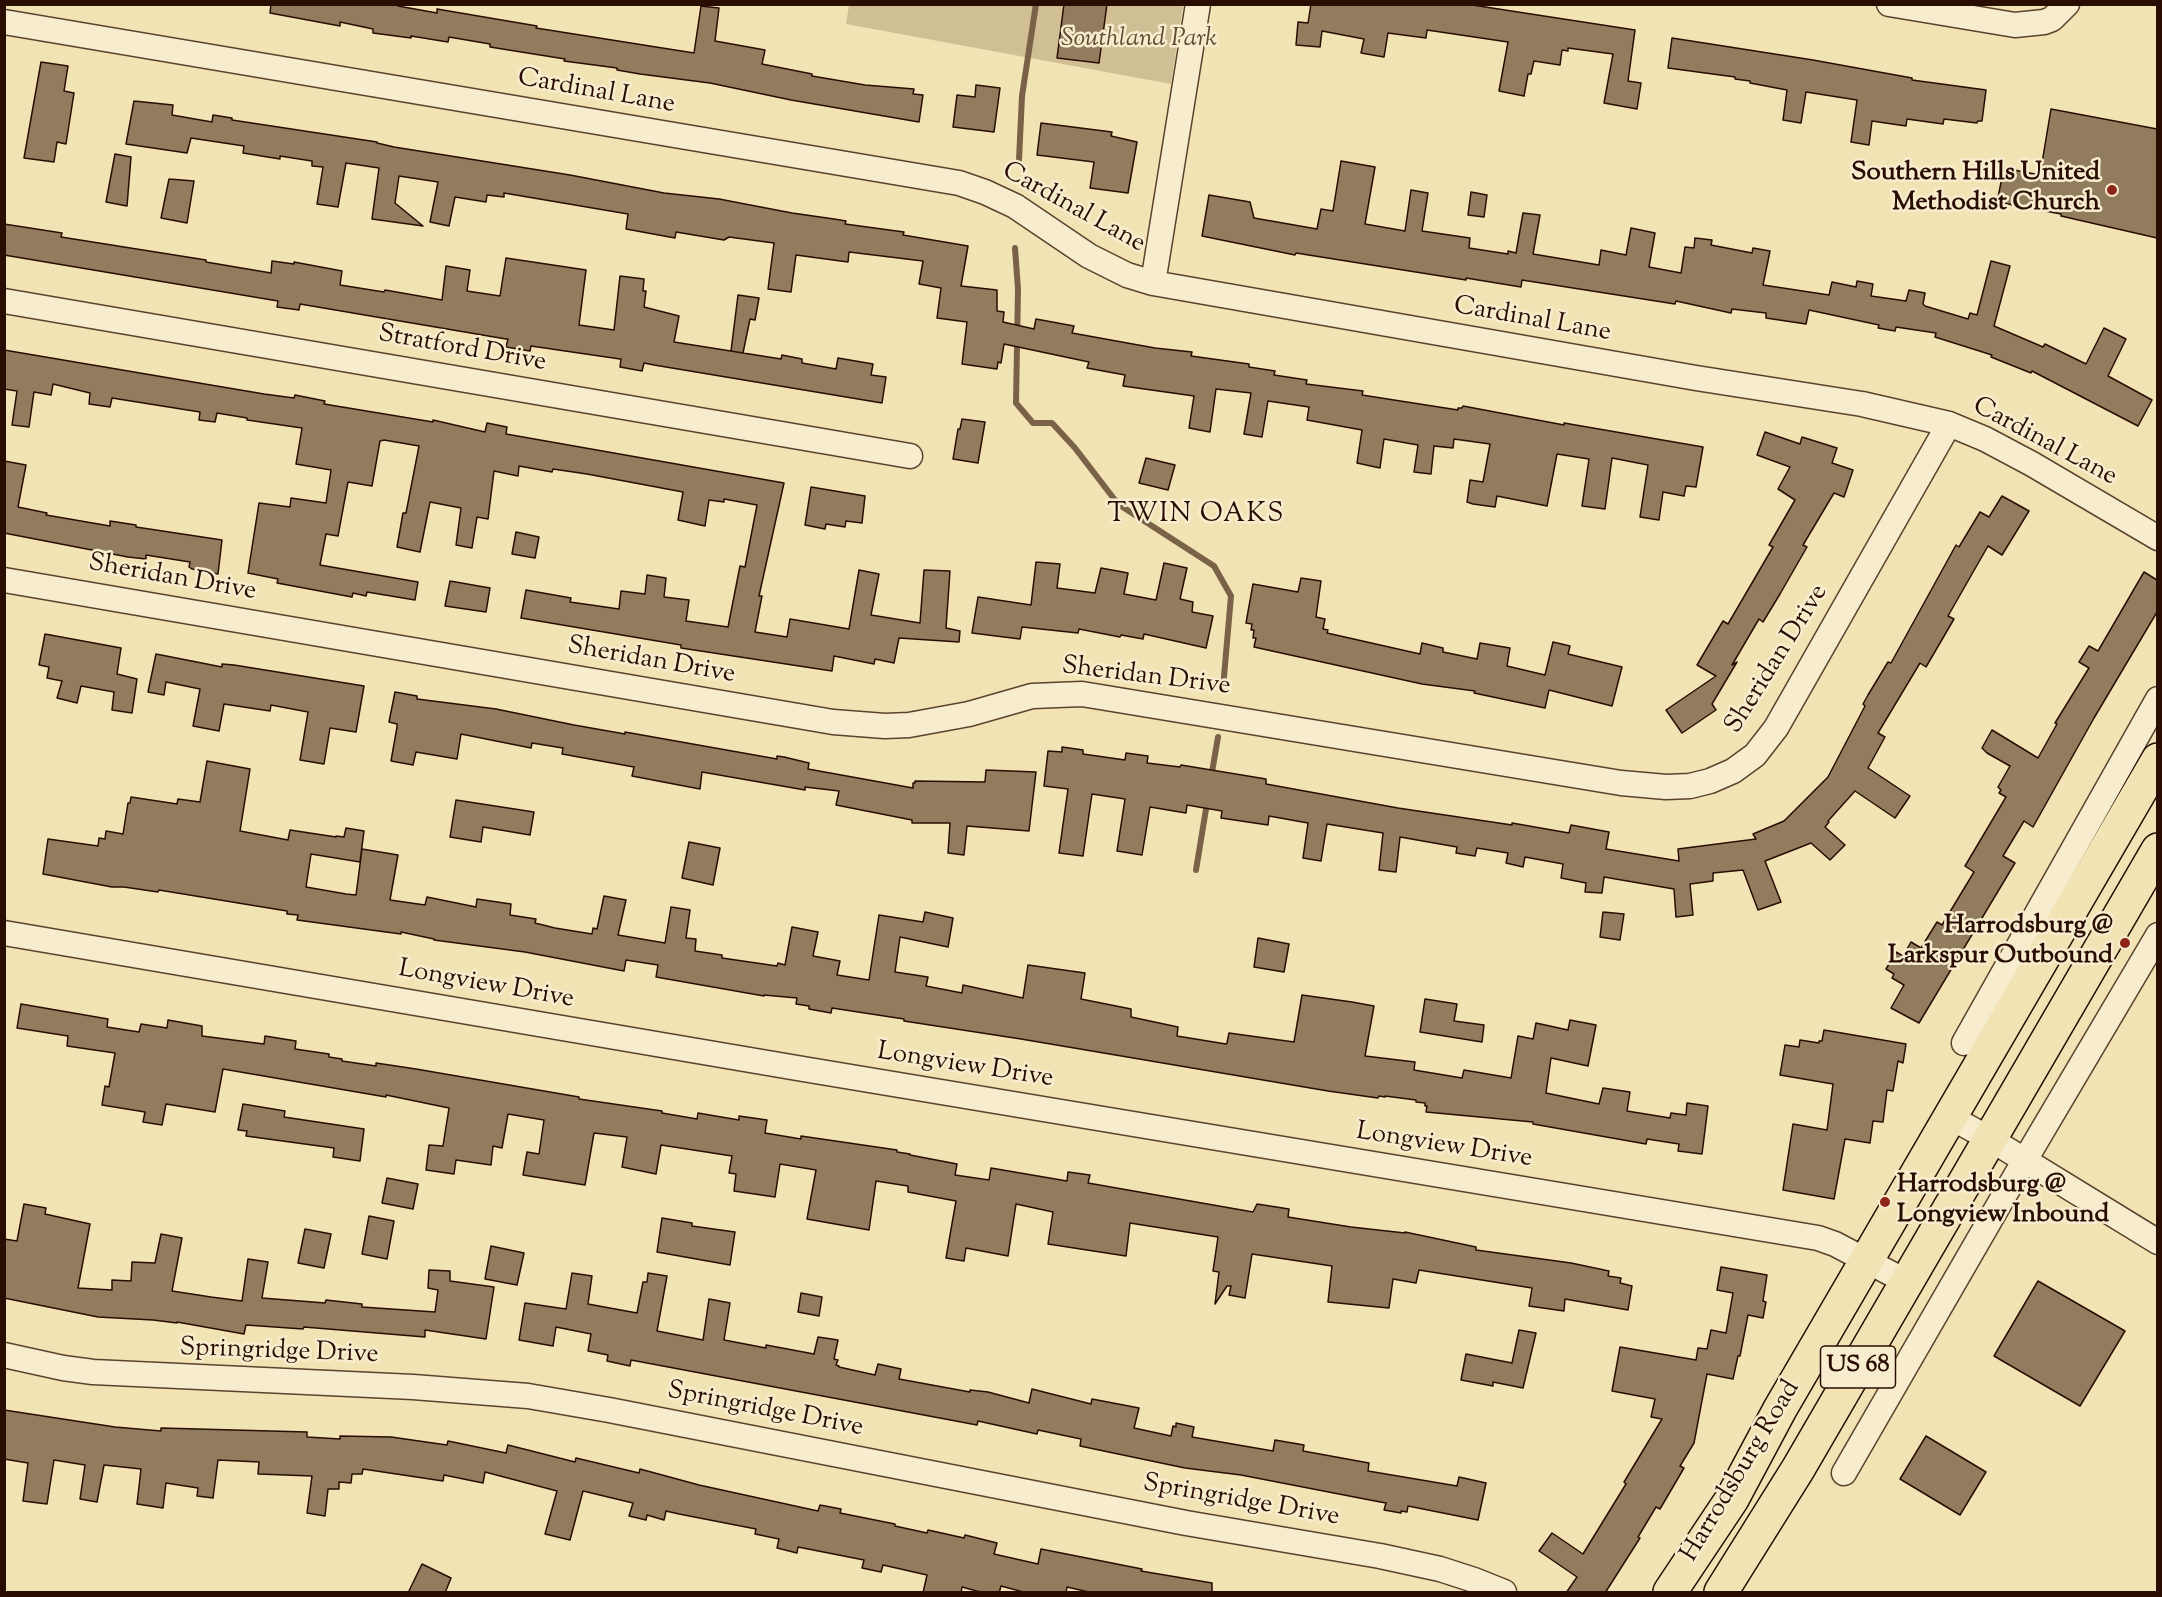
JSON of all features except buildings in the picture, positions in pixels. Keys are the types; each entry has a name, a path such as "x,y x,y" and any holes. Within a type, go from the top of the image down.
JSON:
{"main road":[{"name":"Harrodsburg Road","path":"1670,1593 1732,1499 1780,1409 2157,760"},
{"name":"Harrodsburg Road","path":"1721,1593 1798,1469 2157,850"}],"street":[{"path":"1153,283 1198,4"},
{"path":"1889,4 2015,25 2052,19 2067,4"},
{"name":"Cardinal Lane","path":"4,22 959,183 1015,206 1089,256 1127,275 1153,283 1684,376 1862,404 1949,424 1985,439 2032,464 2157,538"},
{"name":"Stratford Drive","path":"4,301 910,456"},
{"name":"Sheridan Drive","path":"4,580 833,722 885,726 909,725 969,714 1032,696 1082,694 1621,783 1666,787 1690,786 1710,781 1733,771 1755,755 1776,728 1949,424"},
{"path":"1964,1042 2157,699"},
{"name":"Longview Drive","path":"4,933 1818,1238 1907,1282"},
{"path":"1844,1473 2157,935"},
{"path":"1950,1117 2025,1160 2157,1242"},
{"name":"Springridge Drive","path":"4,1355 63,1368 127,1375 413,1387 528,1396 1186,1523 1380,1556 1440,1569 1504,1593"}],"green space":[{"name":"Southland Park","path":"849,5 1183,5 1171,84 846,24"}],"waterway":[{"path":"1019,160 1022,96 1036,4"},
{"path":"1015,248 1018,289 1016,403 1033,423 1052,423 1075,448 1118,504 1214,566 1231,596 1223,688"},
{"path":"1211,778 1218,737"},
{"path":"1196,870 1207,803"}],"place":[{"name":"Southern Hills United Methodist Church","path":"2112,190"},
{"name":"Harrodsburg @ Larkspur Outbound","path":"2125,943"},
{"name":"Harrodsburg @ Longview Inbound","path":"1885,1202"}],"district":[{"name":"TWIN OAKS","path":"1196,516"}]}
